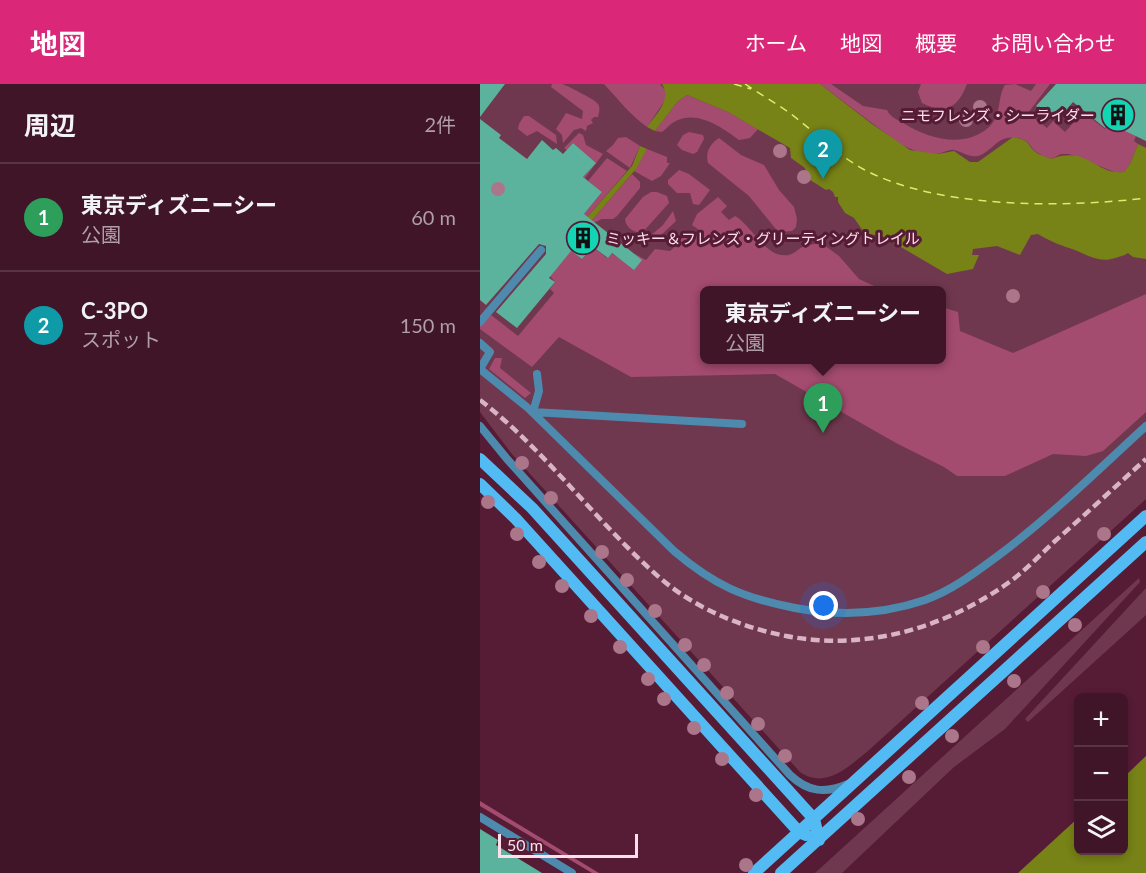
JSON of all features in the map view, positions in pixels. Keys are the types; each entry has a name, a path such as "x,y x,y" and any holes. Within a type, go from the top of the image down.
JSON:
{"street":[{"path":"480,459 532,508 814,819 819,840"},
{"path":"480,484 516,519 799,832 819,840"},
{"path":"754,873 1146,516"},
{"path":"781,873 1146,542"}],"lane":[{"path":"480,322 541,250"},
{"path":"480,343 490,351 480,369 533,412 699,573 735,592 771,603 808,610 834,612 891,609 926,600 971,576 1030,532 1146,426"},
{"path":"533,412 539,391 537,374"},
{"path":"533,412 742,424"},
{"path":"480,426 507,459 799,782 807,788 824,790 838,789 858,779"},
{"path":"480,817 572,873"}],"shaded area":[{"path":"480,84 1146,84 1146,499 869,750 837,774 819,778 800,772 512,454 480,412"},
{"path":"552,84 562,84 574,89 595,101 599,108 598,117 591,120 593,123 587,126 586,131 581,128 574,130 563,143 562,135 556,129 566,113 582,119 583,111 551,87"},
{"path":"604,84 660,84 665,90 666,99 647,127"},
{"path":"662,84 820,84 910,150 938,154 954,151 970,162 978,162 1013,137 1026,141 1037,153 1051,159 1074,156 1106,170 1124,172 1138,144 1146,148 1146,259 1133,257 1128,253 1109,259 1097,259 1038,234 1031,235 1020,255 997,246 973,249 972,255 979,255 973,269 947,274 882,236 863,231 854,218 845,213 838,202 838,197 835,197 833,192 807,178 805,168 791,158 790,148 728,112 687,95 678,101 655,131 647,127 664,101 665,90"},
{"path":"820,84 831,84 863,106 887,110 894,118 925,134 958,140 979,134 989,127 998,112 1005,85 1015,84 1031,91 1036,84 1050,84 1028,113 1047,128 1053,121 1065,132 1083,112 1105,129 1111,122 1136,136 1134,141 1138,144 1130,164 1124,172 1117,173 1069,154 1061,154 1051,159 1035,151 1025,140 1017,138 1000,141 985,153 977,156 952,150 938,154 926,153 897,142"},
{"path":"921,84 967,84 955,104 944,109 922,103 918,92"},
{"path":"687,95 728,112 758,129 750,138 739,140 710,122 686,118 674,122 662,132 655,131 678,101"},
{"path":"524,116 529,116 556,135 557,144 537,131 527,136 518,129"},
{"path":"689,132 703,135 704,139 697,152 693,154 682,150 677,145 683,135"},
{"path":"579,133 583,135 586,145 603,154 585,178 588,181 583,177 595,163 573,143 567,150 564,148"},
{"path":"626,137 640,146 630,168 606,151 618,138"},
{"path":"719,138 741,155 764,165 779,190 794,207 797,219 796,227 792,231 780,232 775,228 749,196 708,163 709,149"},
{"path":"640,146 647,149 636,169 587,226 582,223 632,166"},
{"path":"647,149 667,157 667,163 670,163 661,176 652,181 634,171"},
{"path":"607,158 627,171 582,223 579,220 602,192 588,181"},
{"path":"679,170 689,174 710,190 699,205 693,204 690,193 677,193 668,184 668,180"},
{"path":"632,174 640,182 640,188 617,216 613,219 602,219 587,226"},
{"path":"651,192 667,196 669,203 642,233 633,231 628,227 625,219 643,197"},
{"path":"718,197 727,206 721,212 729,220 735,216 741,220 773,252 789,255 806,245 820,242 839,256 859,279 874,286 700,286 700,364 946,364 946,308 958,312 960,331 1013,353 1146,294 1146,412 1103,451 1086,456 1053,454 1005,476 957,476 775,374 631,377 559,337 532,367 480,329 480,323 491,315 518,336 554,293 550,289 555,282 550,276 560,243 582,259 593,247 607,258 611,253 622,260 630,260 635,254 646,260 655,249 670,251 683,236 691,241 699,230 692,225 697,214"},
{"path":"673,211 676,221 658,238 649,237 663,225"},
{"path":"495,358 502,358 500,368 531,393 525,398 489,369"},
{"path":"1139,578 1140,582 1005,729 954,767 842,873 815,873"},
{"path":"1146,588 1146,615 1028,722 1025,719"},
{"path":"1146,756 1146,873 1018,873 1074,822 1074,855 1128,855 1128,773"},
{"path":"480,801 599,873 592,873 480,806"}],"building":[{"path":"480,84 505,84 480,117"},
{"name":"ニモフレンズ・シーライダー","path":"1056,84 1146,84 1146,141 1123,130 1111,120 1105,128 1073,102 1057,121 1036,106"},
{"path":"480,119 501,135 499,138 527,159 542,140 553,150 556,148 563,154 573,143 596,163 583,177 602,192 584,214 642,260 634,270 612,253 608,258 593,247 582,259 571,251 549,278 555,282 517,328 496,312 546,254 546,246 539,244 486,305 480,300"},
{"path":"480,829 498,840 496,845 542,873 480,873"}],"ferry route":[{"path":"734,84 751,89"},
{"path":"745,84 791,114 835,150 863,169 893,182 927,192 963,198 1040,204 1146,198"}],"railway":[{"path":"480,400 550,464 614,534 674,589 703,607 735,622 786,636 816,640 845,641 902,632 930,624 983,599 1020,573 1146,459"}],"place":[{"name":"ニモフレンズ・シーライダー","path":"1118,115"},
{"name":"C-3PO","path":"823,179"},
{"name":"ミッキー＆フレンズ・グリーティングトレイル","path":"583,238"},
{"name":"東京ディズニーシー","path":"823,433"}]}
